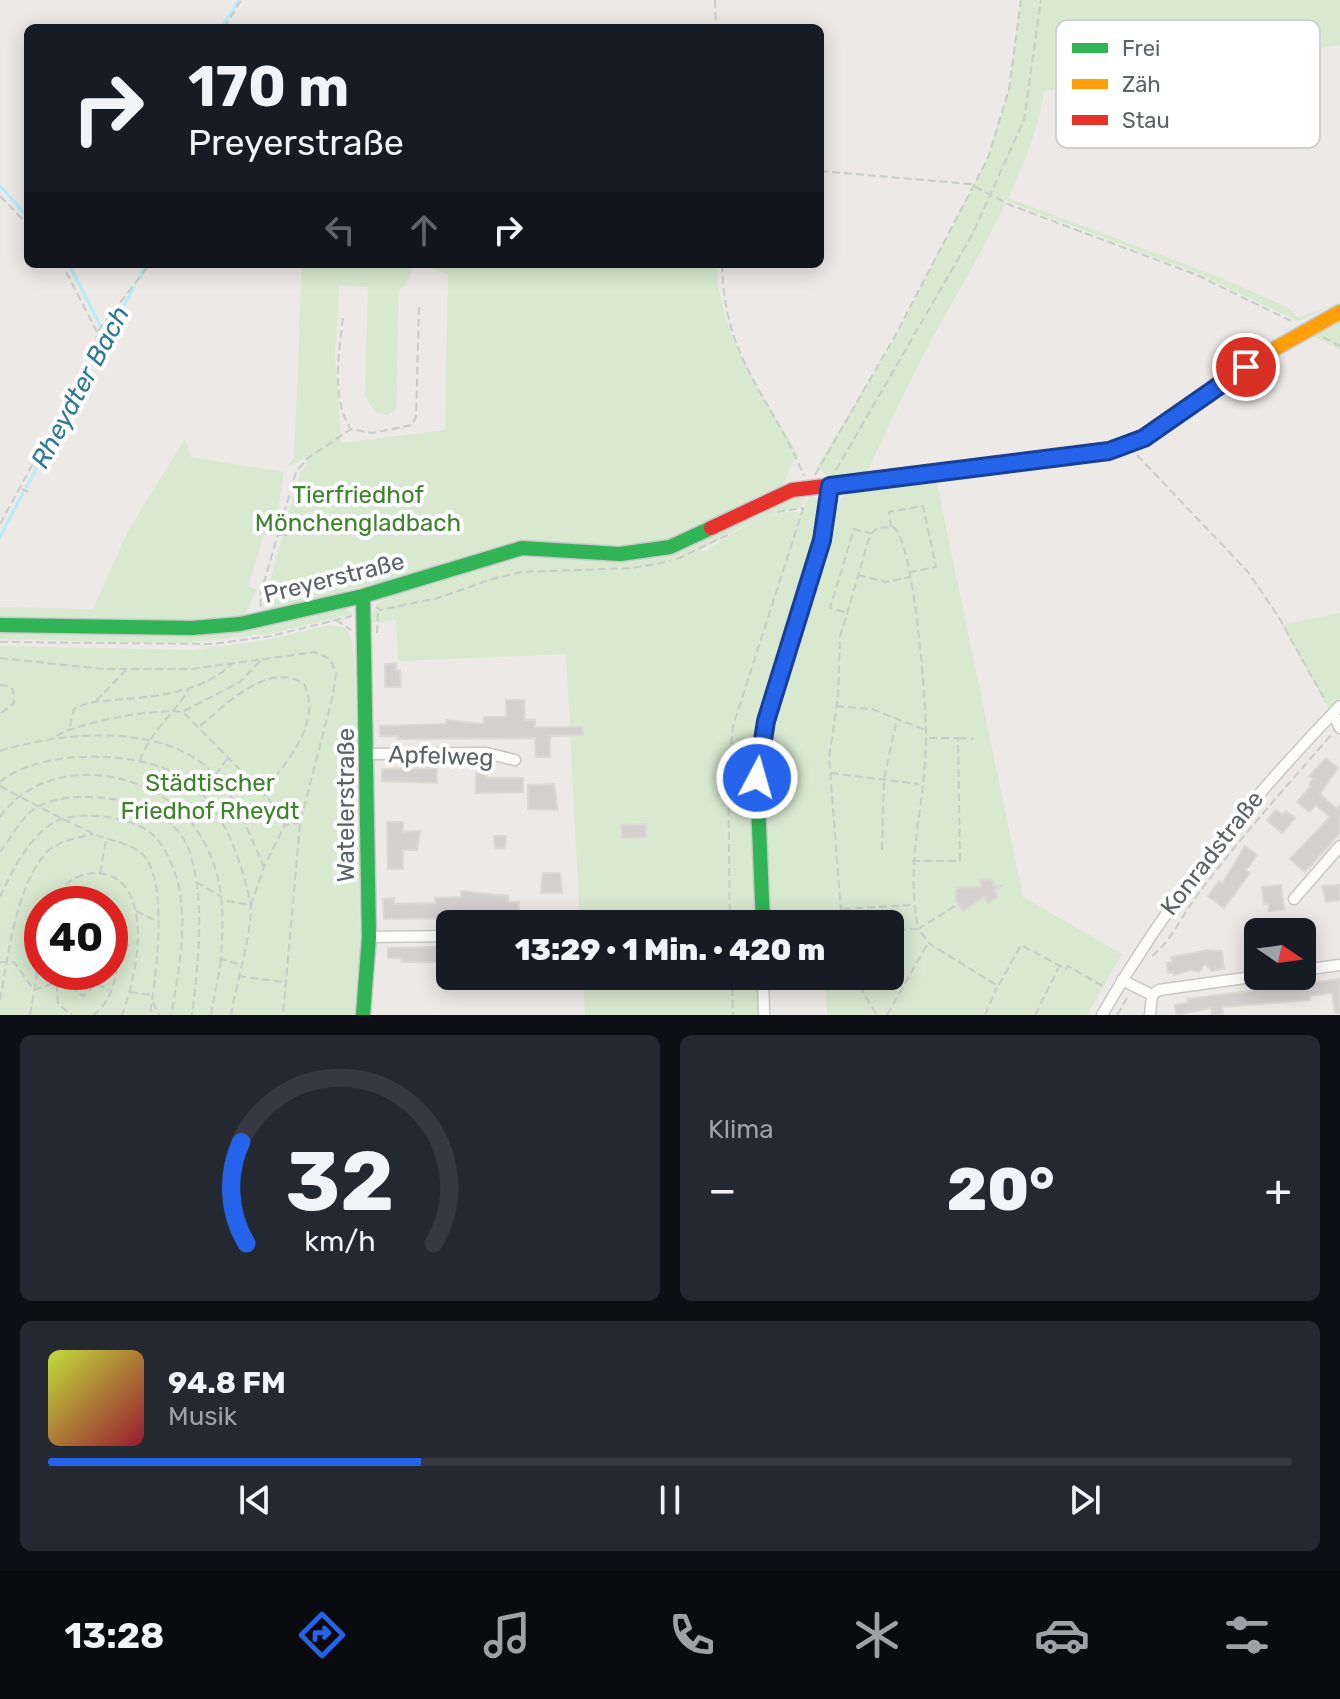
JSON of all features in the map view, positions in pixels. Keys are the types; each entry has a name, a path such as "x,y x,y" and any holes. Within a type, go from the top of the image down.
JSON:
{"main road":[{"name":"Preyerstraße","path":"0,625 192,628 262,620 363,596 522,548 620,554 670,547 721,526 780,494 809,488 1084,455 1128,445 1165,425 1306,329 1340,312"},
{"path":"762,910 757,778 760,743 822,540 830,486"},
{"name":"Watelerstraße","path":"363,596 369,937 363,1015"}],"street":[{"path":"1336,710 1339,727"},
{"name":"Konradstraße","path":"1102,1015 1163,915 1230,826 1336,710"},
{"name":"Apfelweg","path":"368,754 486,753 515,760"},
{"path":"1294,899 1340,846"},
{"path":"369,937 436,936"},
{"path":"1316,968 1340,965"},
{"path":"1150,1015 1152,995 1159,990 1244,978"},
{"path":"1122,980 1152,995"},
{"path":"763,990 764,1015"}],"path":[{"path":"226,24 241,0"},
{"path":"715,0 716,24"},
{"path":"730,910 728,774 733,726 809,488 892,343 997,133 1009,89 1021,0"},
{"path":"830,486 851,443 919,331 991,195 1024,120 1041,0"},
{"path":"824,171 933,179 973,186 1129,252 1197,275 1306,329"},
{"path":"0,196 24,221"},
{"path":"0,524 95,350 97,332 64,268"},
{"path":"97,332 110,320 147,268"},
{"path":"722,268 725,312 736,348 809,488"},
{"path":"262,620 260,596 296,472 308,458 351,429 372,433 412,425 416,417 419,307"},
{"path":"343,318 339,387 343,413 351,429"},
{"path":"1128,445 1248,572 1336,710"},
{"path":"21,488 28,492"},
{"path":"891,527 889,512 923,506 936,567 910,572"},
{"path":"774,512 803,508"},
{"path":"914,905 841,909 830,773 840,637 871,534 877,528 891,527 901,534 911,577 926,731 912,861 918,929 929,943 998,986"},
{"path":"363,596 380,610 438,598 522,572 650,566 690,556 739,529"},
{"path":"846,613 830,608 854,529 871,534"},
{"path":"278,536 289,535"},
{"path":"858,575 886,582 911,577"},
{"path":"0,658 127,669 191,669 315,652 330,659 334,666 333,695 300,823 283,1015"},
{"path":"183,712 240,682 261,659"},
{"path":"70,727 74,709 95,702 189,689 212,679 232,663"},
{"path":"95,702 127,669"},
{"path":"200,726 261,682 286,678 304,684 309,701 308,721 263,793"},
{"path":"0,685 9,686 14,697 14,703 0,714"},
{"path":"139,763 146,741 175,711 189,689"},
{"path":"836,706 858,706 926,731"},
{"path":"55,736 70,727 183,712 263,793 285,825"},
{"path":"882,850 884,779 897,718"},
{"path":"1146,966 1163,947 1205,886 1339,727"},
{"path":"0,751 55,736 116,736 187,753 216,777 240,815 264,867"},
{"path":"926,738 974,739"},
{"path":"912,861 960,861 958,738"},
{"path":"150,1015 157,922 150,866 142,854 37,807 0,784 24,767 60,758 115,757 178,775 201,794 218,814 243,875 251,905"},
{"path":"201,794 229,757"},
{"path":"830,773 921,785"},
{"path":"0,817 18,796 41,781 71,776 131,781 157,790 178,807 197,830 225,900 221,959 211,1015"},
{"path":"0,852 37,807 52,802 96,799 155,810 184,838 195,882 198,945 192,1015"},
{"path":"0,897 22,857 49,825 62,819 107,818 146,829 162,845 176,875 180,896 177,976 171,1015"},
{"path":"285,825 300,823"},
{"path":"231,1015 251,905 264,867 285,825"},
{"path":"0,1000 20,905 47,852 58,844 94,834"},
{"path":"100,873 107,839"},
{"path":"62,886 70,879 100,873 125,886 135,911 136,944 130,992 122,1015"},
{"path":"195,882 225,900 251,905"},
{"path":"904,930 918,929 955,906"},
{"path":"135,911 157,922"},
{"path":"887,1015 929,943"},
{"path":"128,946 136,944"},
{"path":"985,1015 1021,945 1066,969 1068,966 1114,993"},
{"path":"221,959 240,965"},
{"path":"0,962 8,960"},
{"path":"8,960 24,975"},
{"path":"1035,1015 1060,966"},
{"path":"237,976 285,982"},
{"path":"1117,1015 1134,985"},
{"path":"30,1015 34,990"},
{"path":"57,990 58,1004 72,1015"},
{"path":"76,990 81,996 88,995 91,990"},
{"path":"732,990 733,1015"},
{"path":"862,990 877,1015"},
{"path":"93,1015 104,1008 111,991"},
{"path":"130,992 153,995"},
{"path":"152,1000 159,1015"}],"green space":[{"path":"1021,0 1340,0 1340,45 1320,48 1320,20 1056,20 1056,89 1044,91 1038,121 1015,184 925,352 864,478 831,478 816,468 892,343 988,158 1009,89"},
{"path":"1008,198 1214,275 1289,308 1298,318 1340,302 1298,321 1197,273 1007,201"},
{"name":"Tierfriedhof Mönchengladbach","path":"302,268 412,270 406,285 399,290 396,410 387,415 375,412 365,396 368,287 339,285 335,354 341,443 445,430 448,275 430,268 717,268 719,290 734,340 758,388 799,456 793,460 783,488 684,536 644,546 523,542 269,610 264,603 283,534 289,535 290,528 285,526 300,473 308,463 305,458 287,467 294,458"},
{"path":"1340,319 1340,350 1309,334"},
{"path":"185,439 191,457 284,472 274,536 264,534 248,586 257,590 244,616 160,622 0,618 0,607 93,609 128,531"},
{"path":"936,479 1023,897 1122,954 1087,1015 827,1015 826,990 904,990 904,910 579,910 566,654 398,661 396,620 371,623 376,604 389,595 523,554 671,552 711,537 759,510 805,495 802,506 766,517 803,513 810,495 819,500 822,518 834,520 840,499 849,492","holes":["760,519 705,551 699,551"]},
{"path":"344,607 353,614 269,634 179,643 0,639 0,630 149,634"},
{"path":"1340,613 1340,698 1329,709 1282,625"},
{"name":"Städtischer Friedhof Rheydt","path":"330,625 346,628 352,640 360,940 354,1015 0,1015 0,646 193,650 260,641"},
{"path":"584,990 770,990 770,1015 585,1015"}],"building":[{"path":"396,663 396,670 400,670 401,687 385,687 385,664"},
{"path":"506,700 524,700 525,720 535,720 535,727 582,727 583,735 550,736 550,757 536,757 535,738 397,739 397,736 380,736 380,726 446,724 446,720 484,724 484,717 506,717"},
{"path":"1326,758 1338,768 1320,794 1337,809 1340,805 1340,833 1305,872 1290,859 1330,817 1316,805 1309,812 1297,802 1311,786 1309,784 1313,779 1309,776"},
{"path":"437,768 437,783 382,781 382,769"},
{"path":"476,773 487,773 487,778 523,778 523,792 476,793"},
{"path":"554,784 558,810 528,809 528,785"},
{"path":"1276,810 1282,815 1286,811 1295,818 1282,833 1267,820"},
{"path":"387,822 403,822 403,832 420,831 417,850 403,850 403,869 388,869"},
{"path":"646,824 646,837 622,838 621,825"},
{"path":"494,836 506,836 505,848 495,848"},
{"path":"1245,846 1257,855 1246,870 1250,873 1224,908 1208,896 1219,881 1222,884"},
{"path":"543,873 560,873 562,893 541,893"},
{"path":"991,879 994,886 1001,886 995,890 997,897 988,903 984,897 963,911 956,901 956,888 981,887 980,880"},
{"path":"1281,885 1284,909 1269,911 1269,904 1264,904 1262,887"},
{"path":"1340,885 1340,900 1326,902 1322,886"},
{"path":"461,891 508,896 508,902 519,902 519,910 436,910 436,918 384,919 383,899 394,898 394,904 435,903 435,898 461,897"},
{"path":"436,947 436,962 401,962 401,958 388,958 388,948"},
{"path":"1209,950 1222,951 1224,969 1212,971 1205,964 1199,972 1168,973 1167,962 1172,962 1171,957"},
{"path":"1340,979 1340,1013 1335,1013 1332,993 1309,996 1310,1000 1222,1007 1223,1015 1212,1015 1211,1008 1176,1015 1175,1005 1188,1003 1187,999 1256,990 1316,990 1316,982"}],"waterway":[{"name":"Rheydter Bach","path":"224,24 239,0"},
{"path":"0,186 24,213"},
{"path":"71,268 101,327"},
{"name":"Rheydter Bach","path":"139,278 145,268"},
{"name":"Rheydter Bach","path":"26,488 134,287"},
{"name":"Rheydter Bach","path":"0,537 23,493"}],"traffic: fast":[{"path":"762,910 757,778 760,743 822,540 830,486"},
{"path":"0,625 192,628 240,624 363,596 522,548 620,554 670,547 711,528"},
{"path":"363,596 369,937 363,1015"}],"traffic: slow":[{"path":"957,470 1109,451 1144,438 1276,348 1340,312"}],"traffic: jam":[{"path":"711,528 792,490 957,470"}],"route":[{"path":"757,778 760,743 822,540 830,508 830,486 1109,451 1144,438 1246,367"}]}
